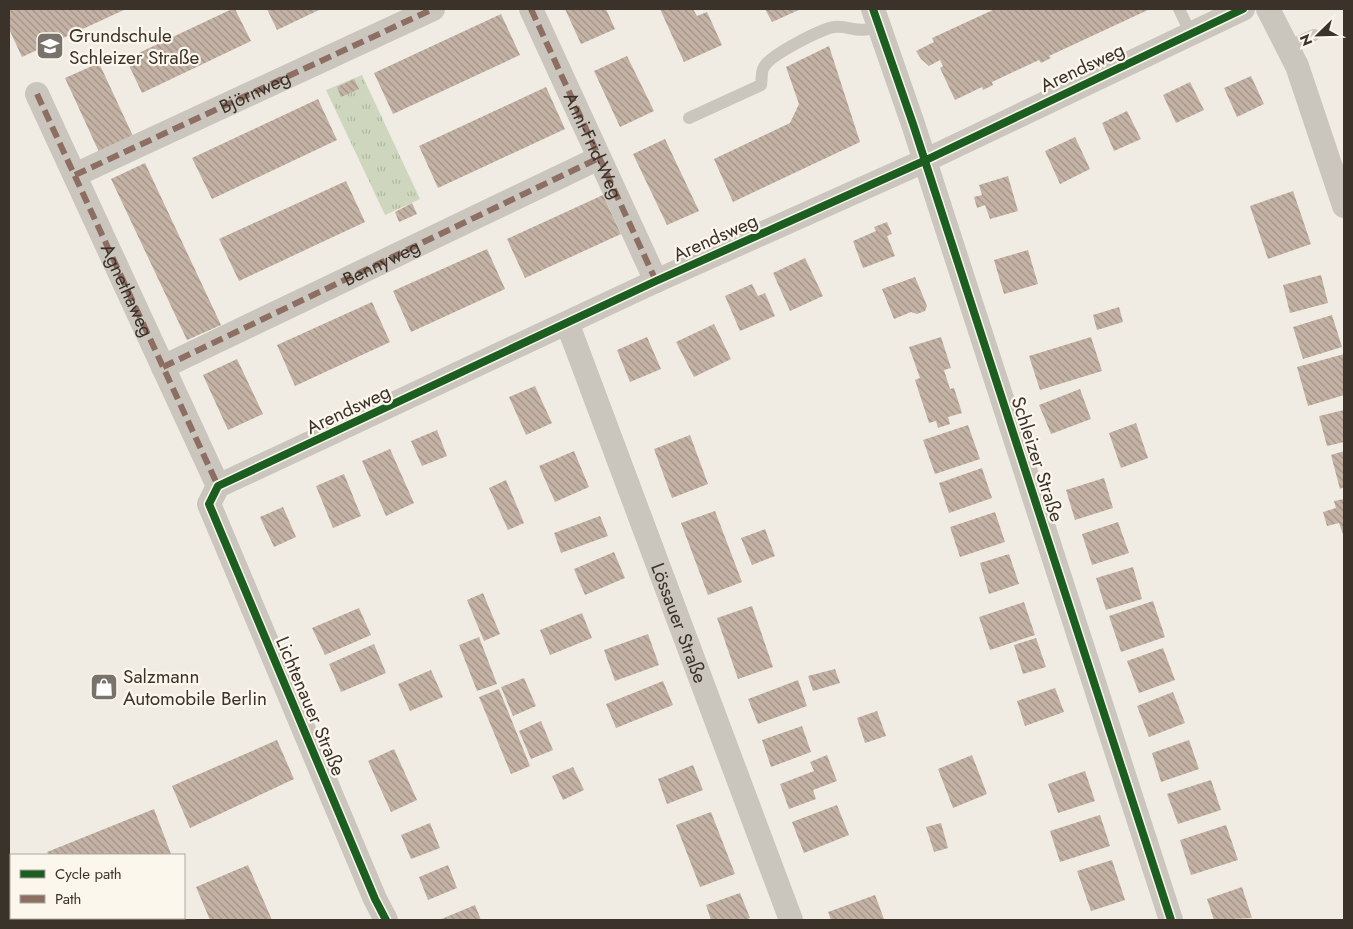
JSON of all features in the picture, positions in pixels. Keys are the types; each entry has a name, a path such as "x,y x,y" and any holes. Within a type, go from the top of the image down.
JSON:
{"street":[{"name":"Björnweg","path":"75,175 433,9"},
{"name":"Anni-Frid-Weg","path":"531,9 656,281"},
{"name":"Arendsweg","path":"214,495 656,281 924,160 1243,9"},
{"path":"1268,9 1297,66 1344,206"},
{"name":"Schleizer Straße","path":"876,18 1171,920"},
{"name":"Agnethaweg","path":"38,94 163,367 214,495"},
{"name":"Bennyweg","path":"163,367 600,158"},
{"name":"Lössauer Straße","path":"568,324 791,920"},
{"name":"Lichtenauer Straße","path":"214,495 360,863 386,920"}],"lane":[{"path":"1179,9 1191,34"},
{"path":"689,118 761,86 763,67 774,55 834,27 868,31 876,18"},
{"path":"1288,47 1314,35"}],"green space":[{"path":"362,75 420,199 385,215 326,90"}],"building":[{"path":"9,9 126,9 22,57 9,29"},
{"path":"235,9 251,41 142,93 126,59"},
{"path":"267,9 321,9 277,30"},
{"path":"565,9 606,9 615,29 581,44"},
{"path":"660,9 693,9 697,16 707,12 722,45 684,62"},
{"path":"765,9 801,9 772,22"},
{"path":"995,9 1150,9 1049,56 1051,58 1041,63 1039,60 992,82 993,85 983,90 982,87 955,100 940,68 943,66 940,60 929,66 916,51 934,42 932,38"},
{"path":"501,14 520,55 393,114 374,73"},
{"path":"829,46 860,142 733,202 714,159 790,123 799,104 786,67"},
{"path":"627,56 654,111 620,127 594,71"},
{"path":"99,63 133,136 99,152 65,78"},
{"path":"1251,76 1264,104 1237,117 1224,88"},
{"path":"354,79 359,89 341,97 337,87"},
{"path":"1190,82 1204,110 1176,123 1163,95"},
{"path":"546,87 565,129 438,188 419,146"},
{"path":"318,99 337,140 212,199 192,158"},
{"path":"1127,111 1141,139 1114,151 1102,123"},
{"path":"1075,137 1090,169 1060,184 1045,151"},
{"path":"665,139 699,211 667,225 633,154"},
{"path":"145,163 221,325 187,340 111,179"},
{"path":"1008,176 1018,211 990,219 985,205 977,208 974,197 982,195 979,185"},
{"path":"346,181 365,222 239,281 219,239"},
{"path":"1293,191 1311,244 1268,259 1250,206"},
{"path":"603,195 621,234 525,278 507,239"},
{"path":"412,203 417,214 399,222 395,212"},
{"path":"887,222 892,234 887,236 895,256 863,268 853,241 876,231 874,227"},
{"path":"487,249 505,289 411,332 393,291"},
{"path":"1028,250 1038,284 1004,294 994,260"},
{"path":"805,258 823,296 790,311 773,273"},
{"path":"1321,275 1328,303 1290,313 1283,285"},
{"path":"915,277 927,306 925,311 917,314 911,312 894,319 882,289"},
{"path":"752,284 758,296 765,293 775,316 740,331 725,296"},
{"path":"372,302 390,342 295,386 277,345"},
{"path":"1119,307 1123,322 1097,330 1093,315"},
{"path":"1332,315 1342,347 1303,359 1293,327"},
{"path":"714,324 731,359 694,377 676,342"},
{"path":"647,337 661,369 630,382 617,350"},
{"path":"941,337 951,368 944,370 950,389 954,388 962,413 948,417 950,424 938,428 936,421 929,423 915,380 920,378 909,347"},
{"path":"1091,337 1102,371 1040,390 1029,356"},
{"path":"1344,354 1344,395 1308,406 1297,367"},
{"path":"237,359 263,414 228,430 203,375"},
{"path":"535,386 552,423 526,435 509,397"},
{"path":"1080,389 1091,419 1051,434 1039,405"},
{"path":"1344,410 1344,442 1327,446 1319,416"},
{"path":"1136,423 1148,458 1121,468 1109,433"},
{"path":"968,425 980,459 935,474 923,440"},
{"path":"437,430 447,456 422,466 411,441"},
{"path":"690,435 708,484 672,498 654,449"},
{"path":"390,449 414,503 386,516 362,461"},
{"path":"574,451 589,487 555,502 539,466"},
{"path":"1344,451 1344,487 1340,489 1331,455"},
{"path":"982,468 992,498 949,513 939,483"},
{"path":"344,474 361,516 333,528 316,486"},
{"path":"1104,478 1113,508 1075,520 1066,490"},
{"path":"506,480 524,523 508,530 489,488"},
{"path":"1344,499 1344,537 1339,523 1327,526 1323,512 1336,508 1334,501"},
{"path":"283,507 296,537 274,547 260,517"},
{"path":"715,511 742,582 708,595 681,523"},
{"path":"995,512 1005,542 960,557 950,527"},
{"path":"600,516 608,536 561,553 554,533"},
{"path":"1118,522 1129,553 1092,565 1082,534"},
{"path":"765,529 775,556 752,565 741,538"},
{"path":"614,552 625,578 585,595 574,569"},
{"path":"1009,554 1019,584 989,594 980,563"},
{"path":"1133,567 1142,599 1106,610 1096,578"},
{"path":"483,593 500,634 484,641 467,600"},
{"path":"1153,601 1165,637 1121,652 1109,616"},
{"path":"1024,602 1035,635 990,650 979,617"},
{"path":"752,606 773,667 738,679 717,618"},
{"path":"359,608 371,635 325,655 312,628"},
{"path":"582,613 592,638 550,655 540,630"},
{"path":"648,634 659,665 615,681 604,650"},
{"path":"479,637 497,684 477,691 459,645"},
{"path":"1036,638 1046,667 1023,674 1014,645"},
{"path":"374,644 386,673 341,692 329,664"},
{"path":"1163,648 1175,680 1139,693 1127,661"},
{"path":"835,669 840,683 813,691 808,676"},
{"path":"431,670 443,697 410,711 398,684"},
{"path":"524,678 536,706 513,716 501,687"},
{"path":"798,680 807,706 758,724 748,699"},
{"path":"663,681 673,705 616,728 606,704"},
{"path":"1055,688 1064,712 1025,726 1017,701"},
{"path":"499,689 530,766 511,774 479,697"},
{"path":"1173,692 1185,723 1149,737 1137,706"},
{"path":"877,711 886,736 865,743 857,718"},
{"path":"541,721 553,750 531,759 519,731"},
{"path":"802,726 811,752 771,767 762,740"},
{"path":"277,740 294,779 190,828 172,786"},
{"path":"1189,740 1199,769 1161,782 1152,753"},
{"path":"394,749 417,800 391,812 368,761"},
{"path":"827,755 837,781 813,790 816,799 789,809 780,784 814,771 810,762"},
{"path":"972,755 987,794 953,808 938,769"},
{"path":"693,765 703,790 667,804 658,779"},
{"path":"573,767 584,790 563,800 552,776"},
{"path":"1085,771 1095,801 1058,813 1048,784"},
{"path":"1211,780 1221,810 1178,824 1167,794"},
{"path":"837,805 849,835 804,853 792,822"},
{"path":"154,809 171,854 48,854 47,852"},
{"path":"711,812 735,874 700,887 676,825"},
{"path":"1100,815 1110,846 1060,862 1050,831"},
{"path":"430,823 440,848 411,859 401,835"},
{"path":"941,823 948,848 934,852 926,827"},
{"path":"1226,825 1238,860 1191,875 1180,840"},
{"path":"1112,860 1125,900 1091,911 1077,871"},
{"path":"248,865 272,920 210,920 196,887"},
{"path":"448,865 457,888 428,900 419,877"},
{"path":"1242,887 1252,918 1214,920 1207,899"},
{"path":"740,893 750,918 744,920 711,920 706,905"},
{"path":"875,895 884,919 831,920 828,912"},
{"path":"475,905 481,920 439,920"}],"marked path":[{"path":"75,175 433,9"},
{"path":"531,9 656,281"},
{"path":"37,94 218,486"},
{"path":"163,367 599,158"}],"cycle path":[{"path":"873,9 913,124 1171,920"},
{"path":"386,920 375,899 209,504 218,486 656,281 924,161 1243,9"}],"place":[{"name":"Grundschule Schleizer Straße","path":"50,46"},
{"name":"Salzmann Automobile Berlin","path":"104,687"}]}
